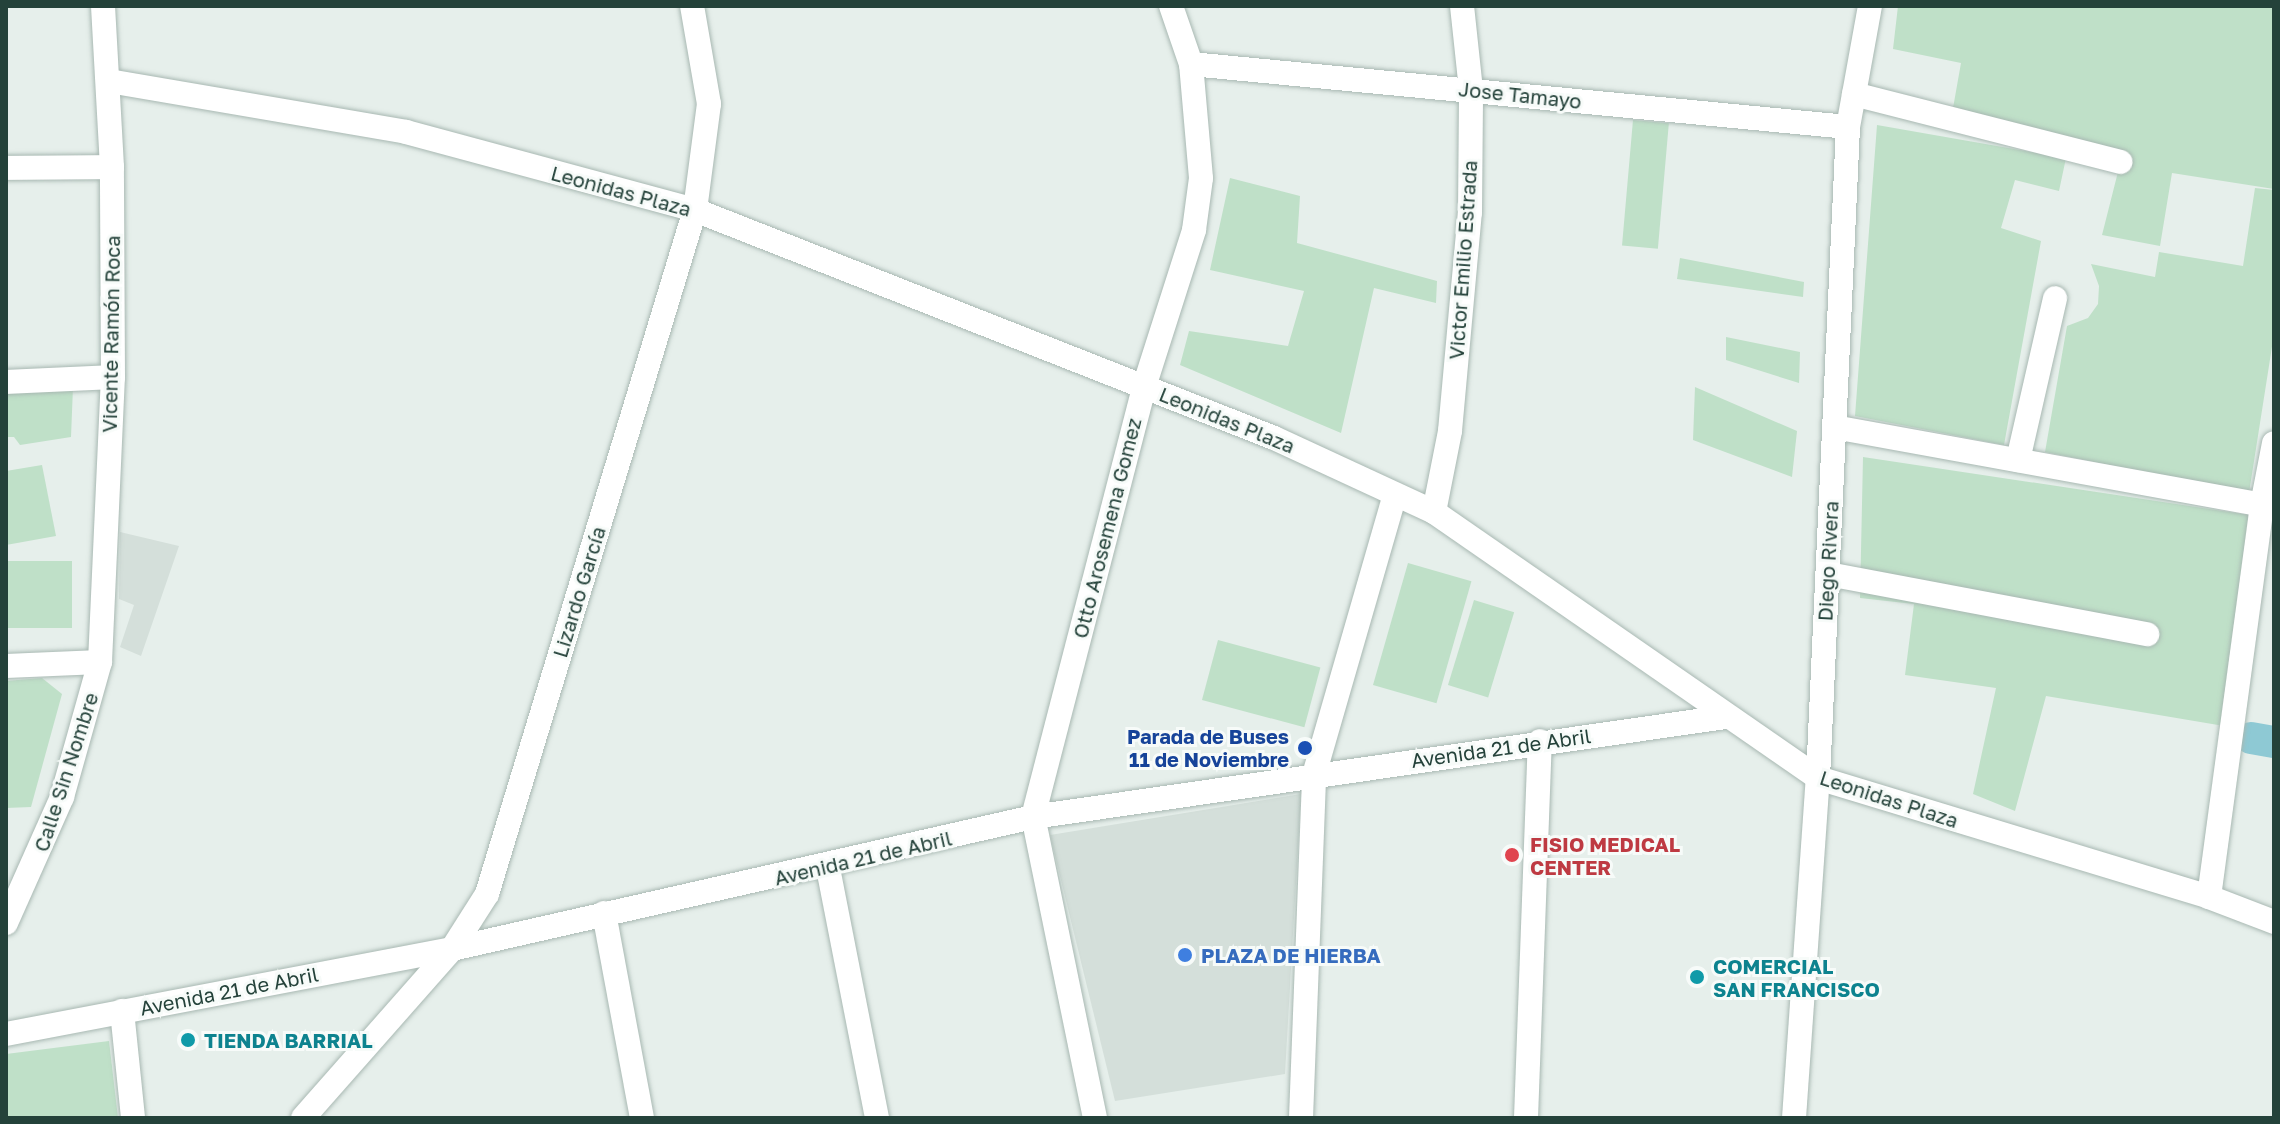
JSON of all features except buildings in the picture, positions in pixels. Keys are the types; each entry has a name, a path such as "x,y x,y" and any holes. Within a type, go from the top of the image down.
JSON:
{"street":[{"name":"Vicente Ramón Roca","path":"100,662 113,377 112,167 103,6"},
{"name":"Lizardo García","path":"303,1118 452,949 487,894 695,210 709,104 692,6"},
{"name":"Otto Arosemena Gomez","path":"1033,817 1144,387 1194,230 1201,178 1191,64 1171,6"},
{"name":"Victor Emilio Estrada","path":"1434,512 1450,431 1470,213 1471,90 1462,6"},
{"name":"Diego Rivera","path":"1794,1118 1818,778 1848,127 1870,6"},
{"name":"Jose Tamayo","path":"1191,64 1848,127"},
{"name":"Leonidas Plaza","path":"109,81 406,132 695,210 1274,438 1434,512 1725,717 1818,778 2209,897 2274,922"},
{"path":"1854,94 2120,162"},
{"path":"6,168 112,167"},
{"path":"2018,460 2055,298"},
{"path":"6,382 113,377"},
{"path":"1834,427 2262,505"},
{"path":"2209,897 2262,505 2274,443"},
{"path":"1301,1118 1314,775 1395,495"},
{"path":"1828,574 2147,634"},
{"path":"6,666 100,662"},
{"name":"Calle Sin Nombre","path":"6,923 62,797 100,662"},
{"name":"Avenida 21 de Abril","path":"6,1034 452,949 604,913 828,868 1033,817 1540,741 1725,717"},
{"path":"1526,1118 1540,741"},
{"path":"1033,817 1095,1118"},
{"path":"828,868 877,1118"},
{"path":"604,913 642,1118"},
{"path":"122,1011 133,1118"}],"shaded area":[{"path":"120,532 179,546 141,656 120,647 134,605 119,599"},
{"name":"PLAZA DE HIERBA","path":"1301,794 1285,1074 1115,1101 1050,835"}],"green space":[{"path":"1898,6 2274,6 2274,189 2172,173 2160,246 2102,235 2122,156 1953,108 1961,63 1893,49"},
{"path":"1633,120 1669,123 1658,249 1622,246"},
{"path":"1877,125 2066,158 2059,191 2015,180 2001,228 2041,241 2004,445 1855,416"},
{"path":"1230,178 1300,196 1297,243 1437,281 1436,303 1374,288 1341,433 1180,365 1189,331 1288,346 1304,291 1210,270"},
{"path":"2255,188 2274,190 2274,334 2249,493 2045,452 2067,326 2088,318 2098,304 2099,286 2091,264 2155,277 2159,252 2243,266"},
{"path":"1680,258 1804,282 1803,297 1677,279"},
{"path":"1726,337 1800,352 1799,383 1726,360"},
{"path":"73,387 71,437 20,445 14,437 6,437 6,391"},
{"path":"1695,387 1797,431 1792,477 1693,440"},
{"path":"1863,457 2256,516 2224,726 2046,696 2015,811 1973,794 1996,688 1905,675 1914,604 1860,598"},
{"path":"42,465 56,536 6,545 6,471"},
{"path":"6,561 72,561 72,628 6,628"},
{"path":"1408,563 1471,581 1436,703 1373,685"},
{"path":"1474,600 1514,612 1488,697 1448,685"},
{"path":"1218,640 1320,667 1304,727 1202,700"},
{"path":"42,678 62,694 31,807 6,808 6,681"},
{"path":"109,1041 118,1118 6,1118 6,1054"}],"waterway":[{"path":"2251,738 2274,742"}],"place":[{"name":"Parada de Buses 11 de Noviembre","path":"1305,748"},
{"name":"FISIO MEDICAL CENTER","path":"1512,855"},
{"name":"PLAZA DE HIERBA","path":"1185,955"},
{"name":"COMERCIAL SAN FRANCISCO","path":"1697,977"},
{"name":"TIENDA BARRIAL","path":"188,1040"}]}
